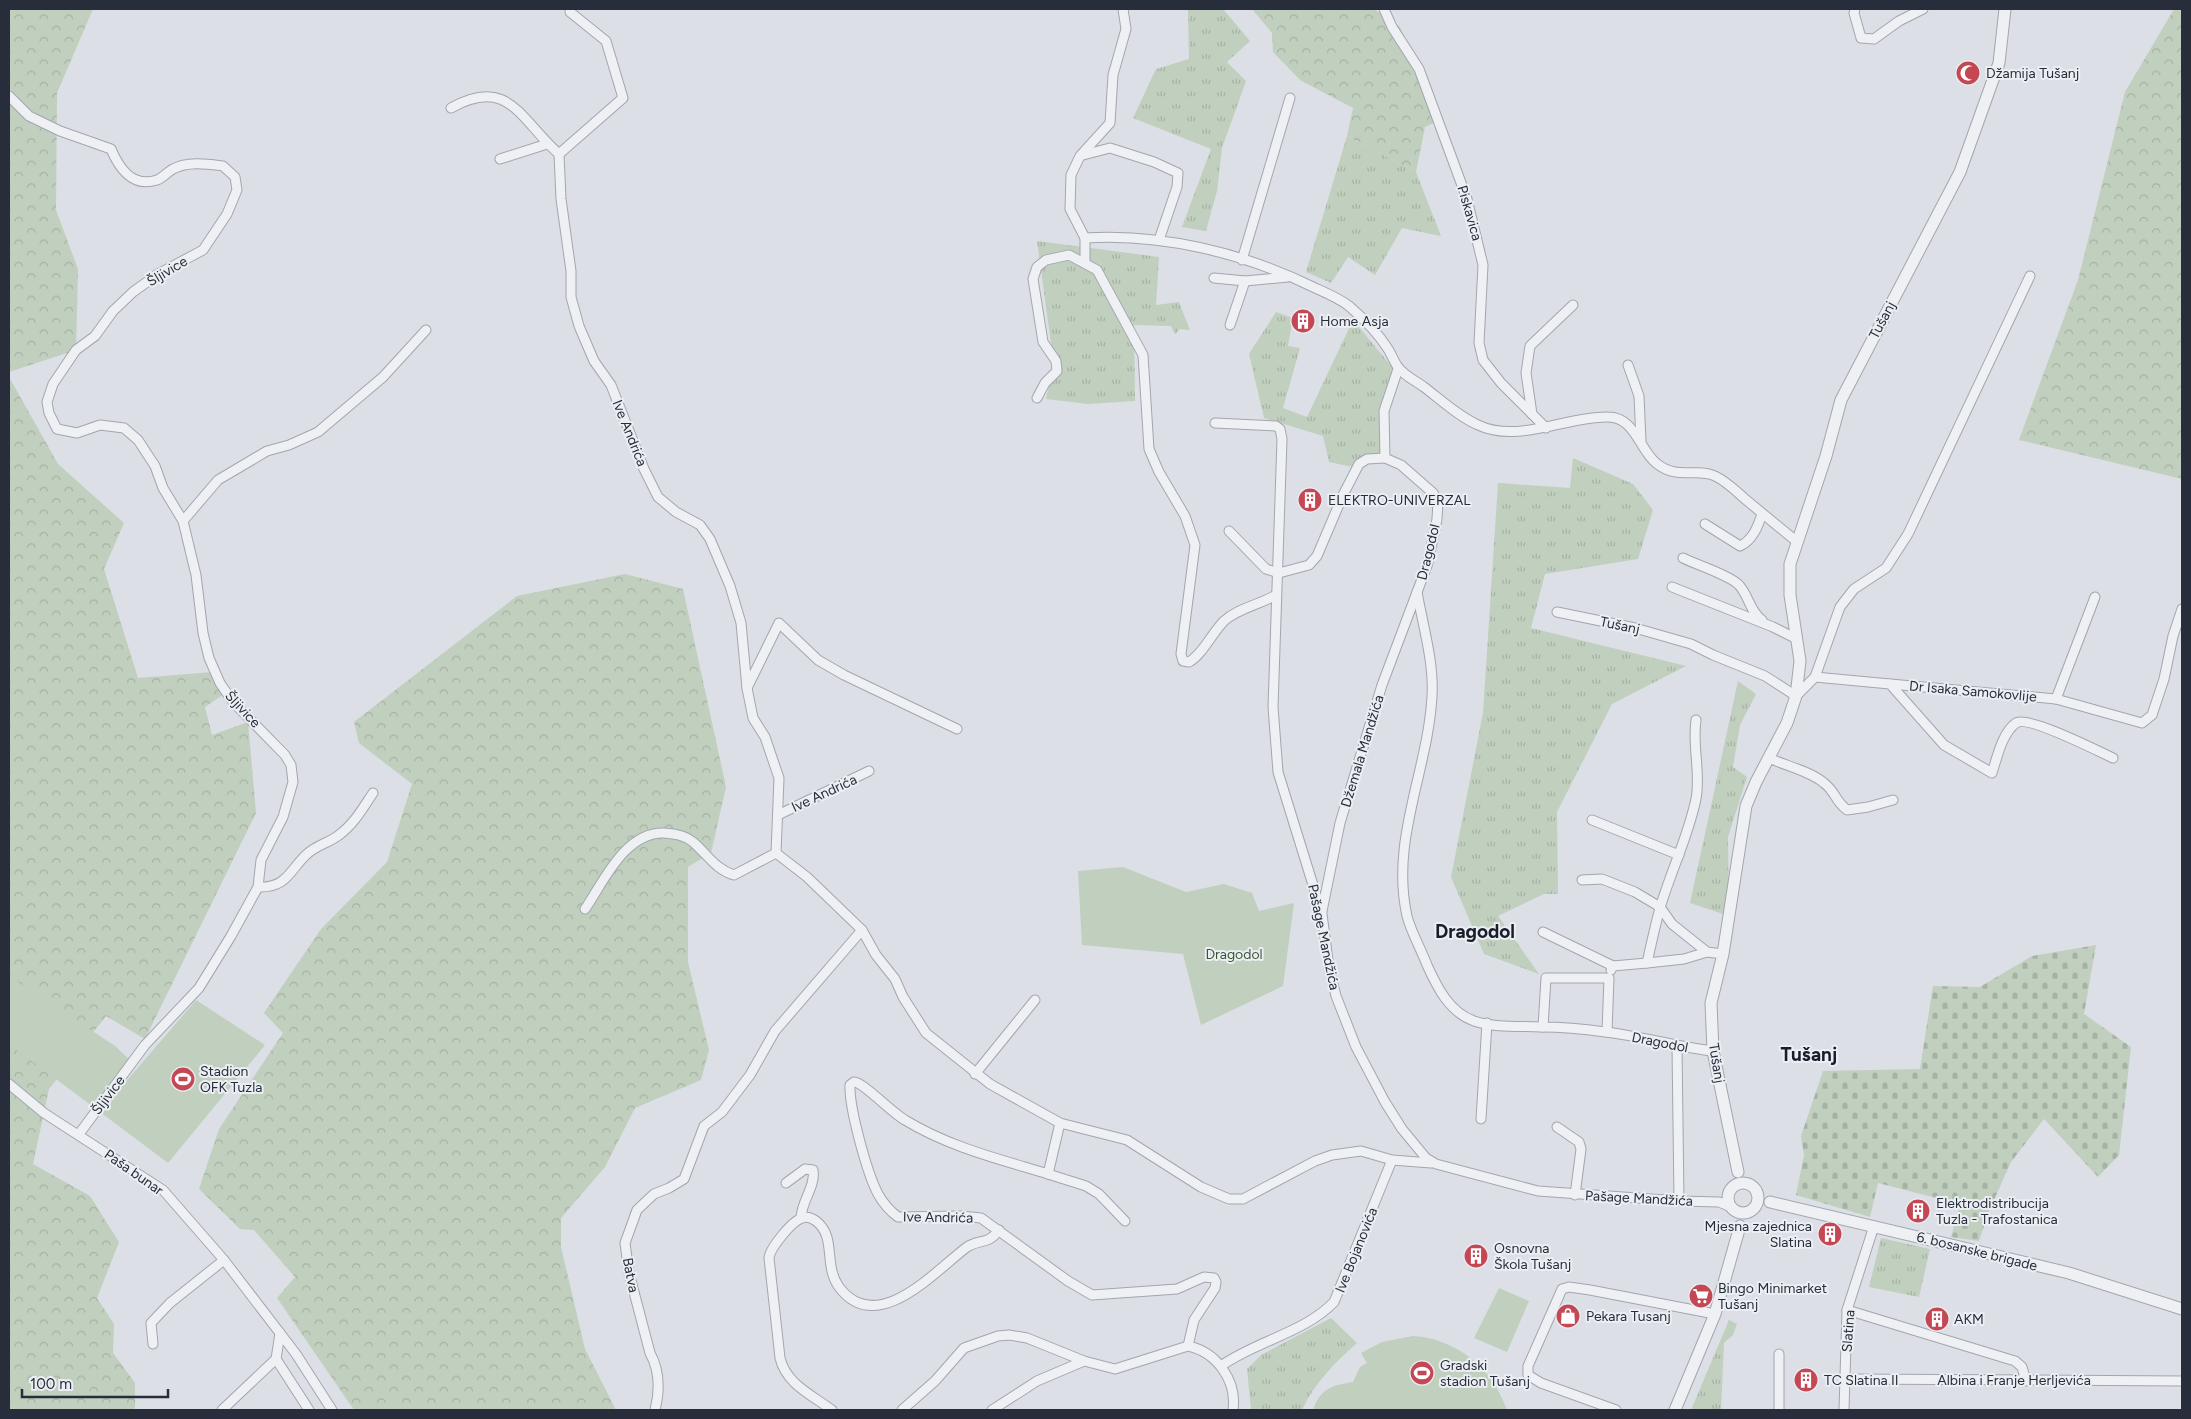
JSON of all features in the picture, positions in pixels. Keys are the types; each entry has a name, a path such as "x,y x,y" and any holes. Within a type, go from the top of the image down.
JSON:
{"street":[{"path":"1085,262 1084,238 1070,209 1071,175 1080,156 1110,122 1113,76 1126,29 1123,9"},
{"name":"Piskavica","path":"1384,9 1392,27 1419,69 1469,207 1483,265 1479,343 1483,360 1501,383 1546,428"},
{"path":"1855,9 1854,14 1861,38 1874,38 1899,21 1923,9"},
{"name":"Tušanj","path":"1738,1172 1713,1051 1712,1003 1723,954 1746,806 1756,782 1787,723 1796,696 1800,661 1790,595 1790,564 1796,540 1821,470 1841,400 1960,172 1999,63 2005,9"},
{"path":"451,108 466,99 482,96 502,98 512,105 547,144 559,154 623,98 606,41 570,12"},
{"name":"Šljivice","path":"9,96 29,116 60,131 111,149 119,168 131,179 144,182 158,180 174,168 197,163 223,166 235,177 237,190 227,214 203,250 158,274 133,292 113,311 95,336 76,350 53,384 47,402 49,413 57,429 77,433 100,426 124,428 138,440 155,466 162,488 183,521 196,575 208,658 220,683 233,702 264,732 291,765 293,782 284,817 261,860 258,887 232,936 199,988 145,1045 79,1134"},
{"path":"1242,260 1290,98"},
{"path":"500,158 547,144"},
{"path":"1080,156 1110,148 1154,162 1178,174 1177,187 1160,240"},
{"name":"Ive Andrića","path":"559,154 561,198 571,271 571,297 578,326 594,361 611,385 644,469 658,497 676,512 700,525 710,539 730,586 741,623 747,688 752,718 765,737 779,778 776,853"},
{"path":"1084,238 1109,236 1160,240 1242,260 1291,277 1348,305 1371,327 1388,349 1398,369 1478,426 1493,430 1546,428 1580,419 1609,416 1620,419 1641,442 1654,462 1668,471 1715,476 1796,540"},
{"path":"1037,398 1045,383 1057,371 1056,361 1044,342 1039,323 1033,279 1037,267 1046,260 1069,255 1097,270 1143,355 1149,449 1185,516 1194,539 1194,554 1181,654 1183,661 1189,662 1194,659 1211,635 1232,615 1276,595"},
{"path":"1796,696 1815,677 1840,607 1854,589 1886,568 1908,534 2030,276"},
{"path":"1214,278 1245,281 1291,277"},
{"path":"1230,325 1245,281"},
{"path":"1532,414 1526,373 1530,346 1573,304"},
{"path":"183,521 218,480 267,451 289,445 318,432 382,377 426,330"},
{"path":"1628,365 1639,396 1641,442"},
{"path":"1228,531 1266,569 1279,573 1309,565 1315,561 1343,495 1359,464 1367,459 1385,458 1384,412 1398,369"},
{"path":"1214,424 1276,426 1280,429 1282,439 1279,573"},
{"name":"Dragodol","path":"1385,458 1401,465 1433,493 1438,502 1428,563 1417,592 1432,674 1432,698 1420,768 1408,813 1401,866 1407,918 1443,996 1455,1011 1474,1021 1513,1027 1543,1026 1607,1032 1677,1047 1713,1051"},
{"path":"1705,524 1740,546 1745,544 1756,529 1762,514"},
{"path":"1683,558 1737,583 1746,594 1755,615 1797,640"},
{"name":"Pašage Mandžića","path":"1279,573 1276,595 1273,707 1278,772 1322,914 1330,977 1356,1047 1385,1102 1402,1129 1426,1158 1436,1164 1538,1191 1575,1195 1718,1202 1733,1209"},
{"path":"1672,587 1773,627"},
{"name":"Džemala Mandžića","path":"1322,914 1340,823 1373,721 1382,685 1417,592"},
{"name":"Dr Isaka Samokovlije","path":"2056,699 2095,596"},
{"name":"Dr Isaka Samokovlije","path":"1815,677 2056,699 2142,723 2152,715 2182,609"},
{"name":"Tušanj","path":"1557,612 1671,637 1691,644 1765,676 1796,696"},
{"path":"747,688 779,623 818,660 844,675 957,729"},
{"path":"2173,636 2182,639"},
{"name":"Dr Isaka Samokovlije","path":"1890,684 1944,745 1992,773 2004,740 2015,724 2022,721 2039,725 2113,758"},
{"path":"1647,963 1660,907 1680,856 1698,787 1698,762 1694,734 1696,720"},
{"path":"1769,758 1822,781 1831,788 1837,802 1847,810 1868,807 1893,800"},
{"name":"Ive Andrića","path":"778,815 869,772"},
{"path":"258,887 271,887 285,880 306,855 319,844 338,836 354,821 373,793"},
{"path":"1592,820 1680,856"},
{"path":"585,909 620,857 631,845 647,835 678,834 692,842 718,869 734,874 776,853 807,878 862,930 876,955 895,979 903,997 926,1033 975,1074 1060,1123 1127,1140 1201,1187 1228,1199 1243,1199 1315,1160 1332,1155 1361,1151 1392,1160 1436,1164"},
{"path":"1582,880 1602,879 1635,892 1660,907 1672,924 1707,952"},
{"name":"Batva","path":"655,1410 659,1392 657,1365 650,1353 635,1299 625,1243 637,1210 654,1194 684,1179 698,1137 704,1126 727,1107 750,1075 775,1031 862,930"},
{"path":"1543,932 1612,966 1684,959 1707,952 1723,954"},
{"path":"1607,1032 1609,978 1612,966"},
{"path":"1543,1026 1546,978 1609,978"},
{"path":"975,1074 1035,1000"},
{"path":"1481,1119 1487,1023"},
{"path":"1677,1047 1679,1201"},
{"name":"Ive Andrića","path":"1125,1221 1099,1194 1086,1186 989,1156 928,1134 891,1112 866,1087 858,1082 852,1083 850,1088 853,1106 871,1178 877,1193 890,1210 900,1218 977,1217 999,1230 1068,1281 1092,1295 1177,1289 1204,1277 1214,1278 1216,1282 1215,1288 1194,1320 1188,1346"},
{"name":"Paša bunar","path":"9,1084 44,1113 79,1134 162,1190 224,1260 280,1332 332,1410"},
{"path":"1048,1174 1060,1123"},
{"path":"1557,1128 1579,1142 1581,1149 1575,1195"},
{"name":"Ive Bojanovića","path":"1221,1366 1247,1349 1316,1318 1334,1302 1392,1160"},
{"path":"786,1183 805,1169 813,1171 813,1179 802,1205 800,1218 782,1236 768,1258 780,1358 789,1378 832,1410"},
{"path":"1733,1209 1752,1210 1770,1202 1748,1184 1738,1172"},
{"path":"1738,1172 1728,1198 1740,1226"},
{"path":"1734,1186 1748,1184"},
{"path":"1675,1410 1715,1314 1740,1226 1752,1210 1758,1193"},
{"name":"6. bosanske brigade","path":"1770,1202 2068,1273 2182,1309"},
{"path":"800,1218 810,1218 826,1233 829,1262 840,1288 856,1301 872,1304 888,1303 906,1296 968,1246 990,1240 999,1230"},
{"name":"Slatina","path":"1844,1410 1847,1310 1874,1226"},
{"path":"154,1344 151,1323 170,1303 224,1260"},
{"path":"1616,1410 1541,1383 1528,1374 1528,1366 1562,1289 1569,1287 1582,1289 1715,1314"},
{"path":"1847,1310 2015,1361 2022,1367 2026,1381"},
{"path":"222,1410 276,1359 280,1332"},
{"path":"902,1410 935,1381 960,1351 986,1339 1009,1335 1018,1336 1084,1361 1114,1368 1188,1346 1221,1366 1230,1382 1234,1398 1233,1410"},
{"path":"1779,1354 1779,1410"},
{"path":"276,1359 308,1410"},
{"path":"992,1410 1037,1381 1084,1361"},
{"name":"Albina i Franje Herljevića","path":"1845,1379 2026,1381 2168,1379 2182,1381"}],"green space":[{"path":"9,9 93,9 57,93 56,210 78,269 76,350 9,372"},
{"path":"1188,9 1223,9 1250,41 1227,62 1246,81 1222,148 1217,191 1206,231 1182,227 1211,149 1133,118 1156,69 1189,59"},
{"path":"1252,9 1374,9 1400,27 1442,119 1425,127 1416,172 1347,136 1353,108 1300,80 1273,52 1272,33"},
{"path":"2174,9 2182,9 2182,479 2019,440 2078,280 2125,92"},
{"path":"1347,136 1416,172 1441,236 1402,228 1375,275 1348,257 1331,283 1306,272"},
{"path":"1037,241 1159,257 1156,305 1179,302 1190,330 1180,329 1175,334 1171,326 1134,325 1135,401 1088,404 1046,399 1054,365"},
{"path":"1276,312 1293,318 1288,346 1300,348 1283,408 1307,417 1353,320 1397,373 1384,411 1388,450 1353,467 1329,462 1323,436 1264,418 1249,354"},
{"path":"9,377 58,464 124,523 104,569 138,678 213,672 227,692 205,707 212,735 248,722 256,813 145,1039 106,1016 49,1089 33,1164 90,1196 119,1242 97,1298 114,1324 113,1353 135,1383 135,1410 9,1410"},
{"path":"1573,458 1633,484 1653,510 1638,559 1545,574 1531,628 1686,666 1612,704 1557,812 1558,894 1544,894 1498,916 1539,974 1484,954 1451,877 1483,713 1498,483 1570,488"},
{"path":"625,574 683,589 726,787 711,853 688,867 688,962 709,1050 701,1080 635,1108 605,1167 561,1218 561,1247 585,1349 616,1410 354,1410 277,1298 295,1277 254,1230 240,1229 199,1189 219,1129 283,1033 264,1013 321,929 387,862 412,784 359,743 354,722 517,596"},
{"path":"1738,681 1756,694 1740,725 1733,767 1747,777 1728,837 1729,916 1690,903"},
{"name":"Dragodol","path":"1123,867 1186,892 1224,884 1252,893 1259,911 1294,903 1283,986 1201,1025 1183,954 1082,945 1078,871"},
{"path":"2096,945 2084,1014 2131,1047 2119,1155 2098,1177 2044,1119 2011,1162 1989,1211 1979,1241 1951,1237 1960,1204 1878,1183 1870,1217 1796,1195 1804,1155 1801,1136 1823,1071 1920,1069 1933,986 1980,987 2032,956"},
{"path":"9,976 115,1046 130,1060 92,1106 9,1044"},
{"name":"Stadion OFK Tuzla","path":"196,1000 265,1045 168,1163 100,1112"},
{"path":"1881,1238 1930,1249 1919,1297 1869,1287"},
{"path":"1499,1288 1529,1301 1507,1352 1474,1338"},
{"path":"1331,1318 1357,1343 1319,1382 1302,1410 1251,1410 1247,1369 1261,1355"},
{"path":"1729,1320 1737,1324 1733,1335 1724,1343 1721,1410 1691,1410"},
{"name":"Gradski stadion Tušanj","path":"1413,1336 1429,1338 1444,1343 1471,1358 1492,1381 1507,1410 1313,1410 1319,1397 1328,1389 1353,1382 1360,1367 1367,1363 1361,1353 1382,1342"}],"place":[{"name":"Džamija Tušanj","path":"1968,73"},
{"name":"Home Asja","path":"1303,321"},
{"name":"ELEKTRO-UNIVERZAL","path":"1310,500"},
{"name":"Stadion OFK Tuzla","path":"183,1079"},
{"name":"Elektrodistribucija Tuzla - Trafostanica","path":"1918,1211"},
{"name":"Mjesna zajednica Slatina","path":"1830,1234"},
{"name":"Osnovna Škola Tušanj","path":"1476,1256"},
{"name":"Bingo Minimarket Tušanj","path":"1701,1296"},
{"name":"Pekara Tusanj","path":"1568,1316"},
{"name":"AKM","path":"1937,1319"},
{"name":"Gradski stadion Tušanj","path":"1422,1373"},
{"name":"TC Slatina II","path":"1806,1380"}],"district":[{"name":"Dragodol","path":"1475,931"},
{"name":"Tušanj","path":"1809,1054"}]}
